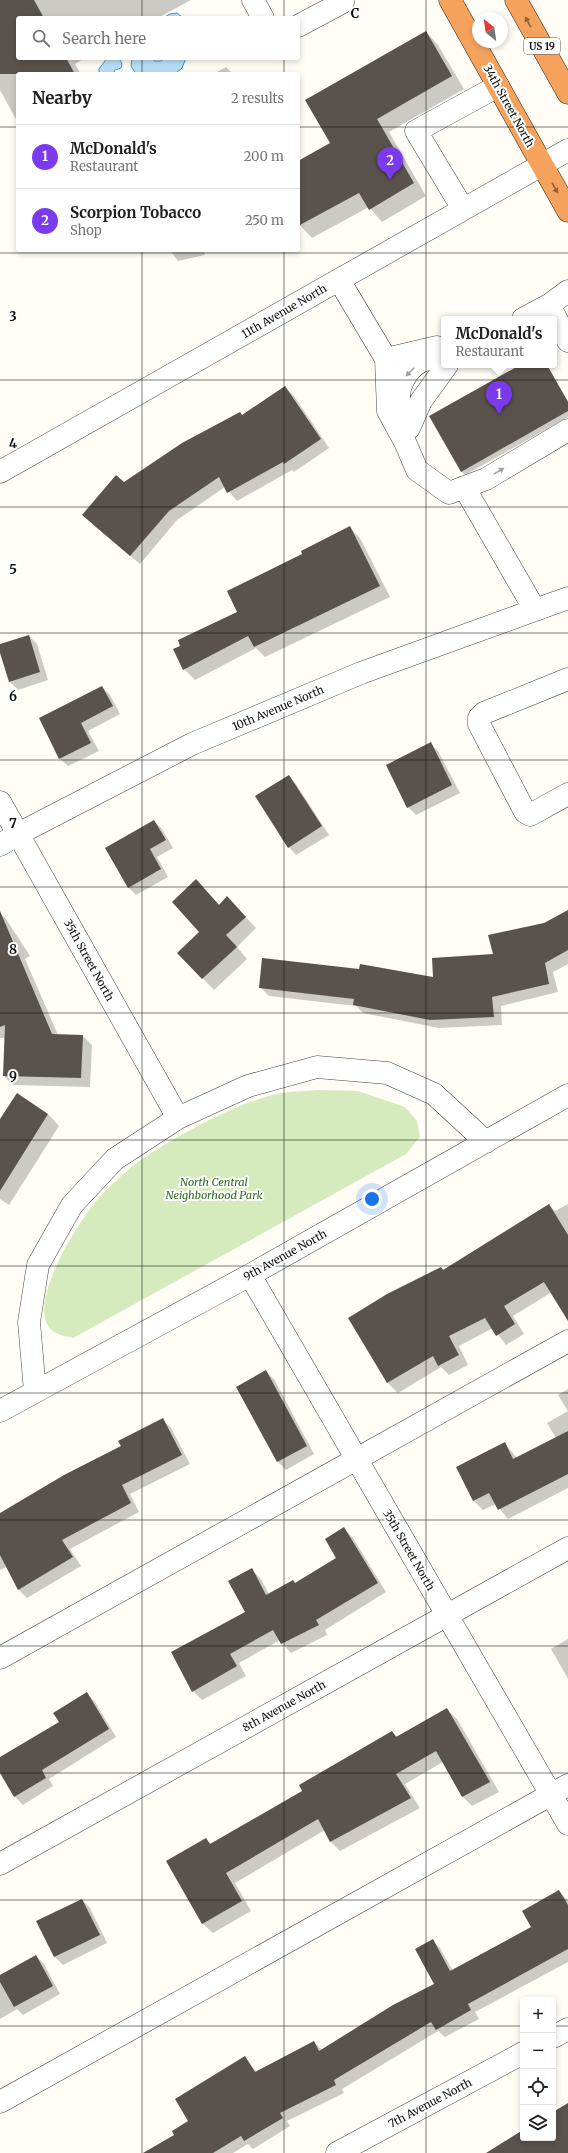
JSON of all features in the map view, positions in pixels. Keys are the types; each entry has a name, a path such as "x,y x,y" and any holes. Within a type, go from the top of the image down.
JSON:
{"highway":[{"name":"34th Street North","path":"450,0 568,211"},
{"name":"US 19","path":"516,0 568,92"}],"street":[{"path":"253,0 262,16"},
{"path":"300,25 343,2 342,0"},
{"path":"463,209 416,131 498,86"},
{"name":"11th Avenue North","path":"0,472 568,150"},
{"path":"339,280 386,359 388,411 405,442 417,470 449,493 486,479 568,430"},
{"path":"529,316 549,305 568,291"},
{"path":"549,305 555,316"},
{"path":"557,320 568,341"},
{"path":"386,359 441,347"},
{"path":"441,358 428,359 412,370 402,382 398,391 398,402 409,428 430,463 448,473 457,476 470,472 568,414"},
{"path":"409,428 421,401 445,368"},
{"path":"464,487 535,610"},
{"name":"10th Avenue North","path":"0,845 18,834 192,744 361,673 568,598"},
{"path":"568,679 484,713 479,718 479,724 526,812 530,815 568,794"},
{"name":"35th Street North","path":"0,802 178,1118"},
{"path":"35,1390 29,1322 38,1265 72,1205 88,1188 116,1159 178,1118 248,1086 317,1067 387,1073 434,1094 486,1142"},
{"name":"9th Avenue North","path":"0,1411 35,1390 250,1275 568,1095"},
{"name":"35th Street North","path":"250,1275 447,1615 559,1790 568,1824"},
{"path":"0,1658 568,1342"},
{"name":"8th Avenue North","path":"0,1864 568,1548"},
{"path":"0,2102 559,1790"},
{"path":"556,2035 568,2029"},
{"name":"7th Avenue North","path":"337,2153 520,2055"}],"green space":[{"name":"North Central Neighborhood Park","path":"321,1090 358,1091 405,1107 417,1121 420,1137 406,1154 73,1338 63,1336 51,1330 44,1315 45,1300 57,1264 86,1215 98,1199 114,1182 152,1152 207,1121 247,1103 282,1093"}],"water":[{"path":"177,13 181,16 166,16"},
{"path":"106,60 120,60 122,64 121,68 115,70 114,72 99,72 99,69"},
{"path":"132,60 185,60 182,68 177,72 135,72 131,66"}],"building":[{"path":"0,0 34,0 43,16 16,16 16,60 67,60 74,72 16,72 16,74 0,74"},
{"path":"426,31 452,76 377,119 414,183 369,210 359,193 300,225 300,160 330,143 305,100"},
{"path":"515,368 549,368 568,402 568,411 461,472 429,416"},
{"path":"285,386 321,439 284,464 283,462 227,493 219,477 169,511 130,556 82,515 116,475 124,482 182,443 240,412 242,415"},
{"path":"350,526 380,586 254,647 248,636 183,670 173,649 180,646 178,640 237,612 227,591 302,554 301,551"},
{"path":"29,635 40,672 9,682 0,653 0,644"},
{"path":"102,686 113,706 81,723 91,743 59,759 39,718"},
{"path":"431,742 452,785 407,808 386,765"},
{"path":"289,775 322,826 288,848 255,796"},
{"path":"154,820 166,840 150,849 161,869 128,888 105,848"},
{"path":"196,879 219,905 227,896 246,917 226,935 237,947 202,979 177,953 199,932 172,902"},
{"path":"568,910 568,950 545,963 549,984 492,997 494,1017 430,1020 353,1005 354,999 259,988 262,958 359,969 360,964 433,977 432,958 493,954 488,935 544,923"},
{"path":"0,911 52,1034 83,1035 81,1078 3,1076 5,1025 0,1027"},
{"path":"17,1093 48,1114 0,1191 0,1119"},
{"path":"549,1204 568,1235 568,1321 544,1282 504,1306 515,1324 496,1336 485,1318 449,1336 459,1355 438,1366 433,1356 387,1383 348,1318 387,1294 441,1267 443,1270"},
{"path":"266,1370 307,1446 277,1462 236,1387"},
{"path":"163,1418 182,1455 122,1485 131,1503 62,1540 73,1557 18,1590 0,1555 0,1513 64,1475 121,1446 118,1441"},
{"path":"568,1431 568,1474 498,1510 489,1493 473,1501 456,1467 505,1442 513,1459"},
{"path":"344,1527 378,1583 316,1620 319,1625 281,1644 273,1630 230,1654 237,1666 192,1692 171,1652 245,1612 228,1581 252,1568 266,1595 293,1580 295,1583 336,1558 325,1539"},
{"path":"87,1692 109,1729 42,1770 46,1778 14,1797 0,1773 0,1757 59,1722 53,1713"},
{"path":"447,1708 490,1782 462,1797 436,1751 396,1774 411,1798 330,1842 318,1819 226,1873 242,1901 202,1924 166,1861 206,1838 210,1844 302,1791 299,1785 392,1731 396,1737"},
{"path":"559,1890 568,1905 568,1949 468,2004 471,2010 436,2030 431,2022 334,2080 336,2085 280,2113 283,2118 244,2141 241,2136 213,2153 143,2153 174,2135 172,2131 188,2121 175,2099 245,2056 255,2072 314,2041 319,2051 393,2005 434,1984 415,1949 433,1939 450,1971 531,1927 522,1911"},
{"path":"82,1899 100,1935 54,1957 36,1921"},
{"path":"36,1955 53,1986 14,2007 0,1982 0,1975"},
{"path":"568,2103 568,2153 486,2153 520,2132 520,2141 556,2141 556,2110"}],"place":[{"name":"Scorpion Tobacco","path":"390,180"},
{"name":"McDonald's","path":"499,414"}]}
